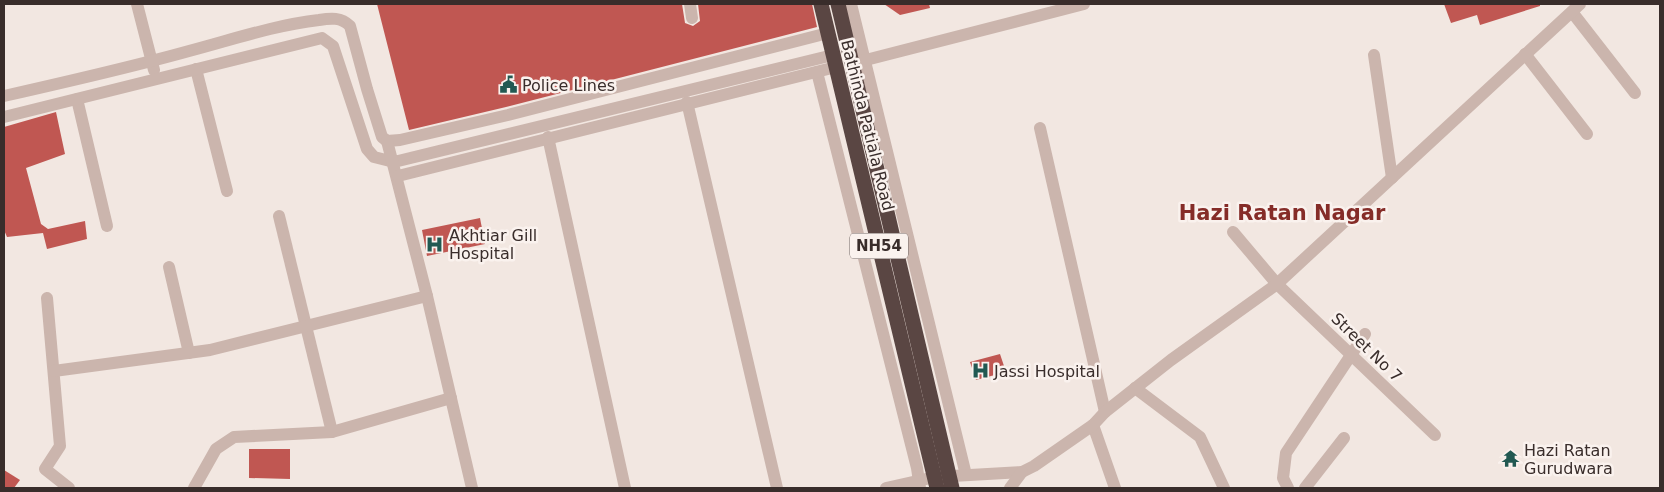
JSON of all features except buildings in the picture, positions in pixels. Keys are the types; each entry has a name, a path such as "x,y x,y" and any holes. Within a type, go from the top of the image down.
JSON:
{"highway":[{"name":"Bathinda Patiala Road","path":"821,4 936,482"},
{"name":"NH54","path":"838,4 859,62 951,482"}],"street":[{"path":"137,4 157,79"},
{"path":"690,4 692,18"},
{"path":"851,4 859,62 966,475"},
{"path":"859,62 1084,4"},
{"path":"886,488 951,482 966,475 1022,472 1034,466 1093,425 1105,412 1135,388 1277,284 1576,8 1635,93"},
{"path":"4,96 151,61 273,29 318,20 344,20 350,26 355,39 378,130 387,141 398,176 472,488"},
{"path":"387,141 400,140 508,115 828,33"},
{"path":"4,117 322,38 330,41 333,46 367,149 374,157 394,162 835,61"},
{"path":"807,38 919,484"},
{"path":"1525,54 1587,134"},
{"path":"1374,55 1392,178"},
{"path":"398,176 687,102 814,66"},
{"path":"196,69 227,191"},
{"path":"77,99 107,226"},
{"path":"687,102 776,488"},
{"path":"1040,128 1105,412"},
{"path":"548,137 624,488"},
{"path":"279,216 332,432"},
{"name":"Street No 7","path":"1234,232 1277,284 1434,434"},
{"path":"169,267 189,353"},
{"path":"54,371 210,350 427,296"},
{"path":"46,298 60,446 45,469 69,488"},
{"path":"1288,488 1284,478 1286,453 1365,334"},
{"path":"1135,388 1200,437 1224,488"},
{"path":"194,488 216,449 234,437 332,432 451,398"},
{"path":"1093,425 1116,488"},
{"path":"1305,488 1344,438"},
{"path":"1010,488 1022,472"}],"place":[{"name":"Police Lines","path":"508,85"},
{"name":"Akhtiar Gill Hospital","path":"435,244"},
{"name":"Jassi Hospital","path":"980,371"},
{"name":"Hazi Ratan Gurudwara","path":"1510,459"}],"district":[{"name":"Hazi Ratan Nagar","path":"1282,213"}]}
